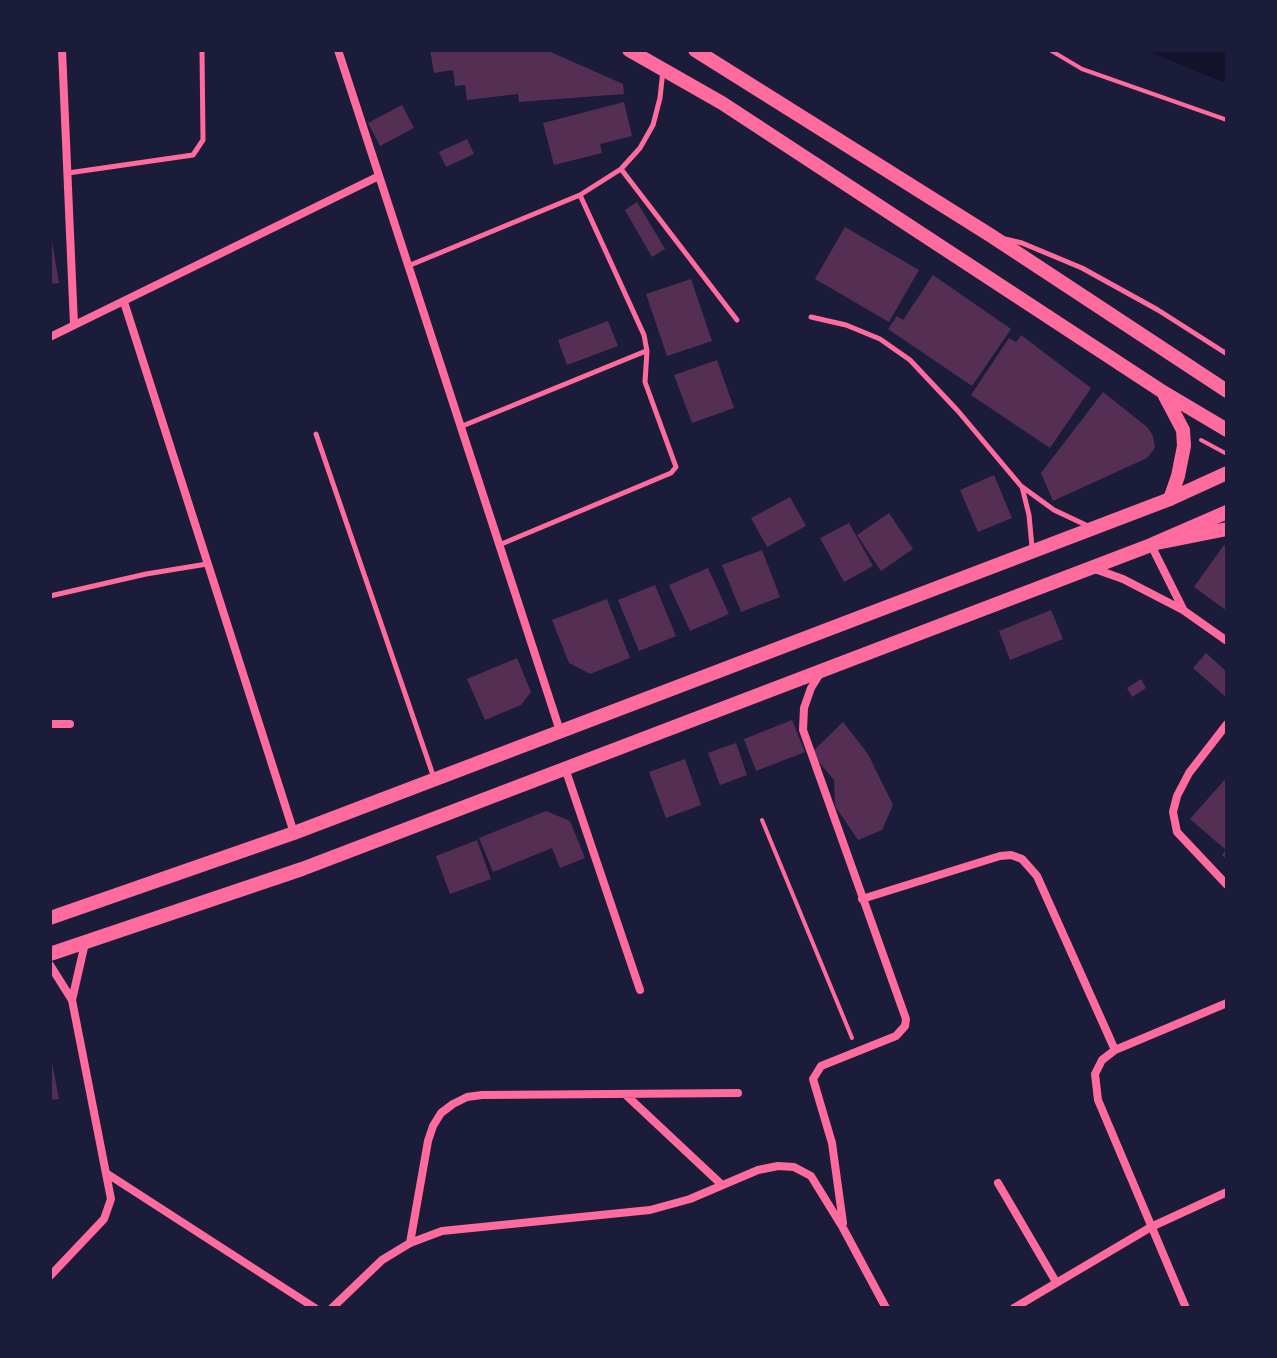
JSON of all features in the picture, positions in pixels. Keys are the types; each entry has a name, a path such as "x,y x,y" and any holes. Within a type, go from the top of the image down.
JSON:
{"street":[{"path":"62,50 74,325"},
{"path":"338,50 560,731"},
{"path":"629,50 722,103 1163,392 1227,430"},
{"path":"695,50 990,235 1227,391"},
{"path":"50,335 64,331 379,176"},
{"path":"124,302 294,833"},
{"path":"1163,392 1183,430 1182,459 1170,499"},
{"path":"50,918 294,833 1170,499 1227,473"},
{"path":"50,954 302,869 1092,568 1227,512"},
{"path":"1154,544 1227,529"},
{"path":"1154,544 1183,610"},
{"path":"1092,568 1123,579 1183,610 1227,641"},
{"path":"823,668 804,708 803,730 906,1019 905,1026 896,1036 821,1066 813,1079 832,1143 843,1228"},
{"path":"50,724 70,724"},
{"path":"1227,724 1189,773 1173,812 1177,832 1227,885"},
{"path":"564,767 640,990"},
{"path":"862,899 1000,856 1022,859 1037,876 1115,1050"},
{"path":"72,1000 86,942"},
{"path":"50,965 72,1000 111,1199 104,1219 50,1276"},
{"path":"1186,1308 1095,1087 1095,1074 1102,1060 1115,1050 1227,1003"},
{"path":"410,1243 433,1126 441,1113 467,1097 738,1093"},
{"path":"625,1094 722,1185"},
{"path":"332,1308 382,1260 410,1243 442,1231 650,1210 690,1199 758,1170 778,1166 794,1167 811,1176 886,1308"},
{"path":"106,1173 315,1308"},
{"path":"998,1183 1056,1282"},
{"path":"1014,1308 1151,1227 1227,1192"}],"lane":[{"path":"67,173 193,155 203,140 202,50"},
{"path":"407,267 580,195 621,169 640,148 653,125 663,70"},
{"path":"621,169 737,320"},
{"path":"499,545 674,470 674,458 645,382 647,351 641,326 580,195"},
{"path":"990,235 1022,243 1082,268 1158,310 1227,354"},
{"path":"811,317 846,325 910,360 1021,486 1054,510 1094,528"},
{"path":"460,427 647,351"},
{"path":"316,434 435,779"},
{"path":"1021,486 1029,515 1033,551"},
{"path":"50,596 156,571 208,564"}],"path":[{"path":"1050,50 1082,69 1227,120"},
{"path":"1183,430 1227,454"},
{"path":"762,820 858,1051"}],"shaded area":[{"path":"1146,50 1227,50 1227,83 1213,78"}],"building":[{"path":"430,50 546,50 623,84 624,94 519,102 518,94 467,100 465,85 455,86 453,70 434,73"},
{"path":"624,102 632,136 600,144 602,153 554,165 543,123"},
{"path":"402,105 414,128 380,146 368,123"},
{"path":"467,139 474,154 446,167 439,152"},
{"path":"637,202 665,249 652,257 625,210"},
{"path":"845,227 919,270 889,322 815,279"},
{"path":"50,230 59,283 50,284"},
{"path":"933,275 1011,329 972,386 888,329 897,316 903,320"},
{"path":"691,279 712,341 667,356 646,294"},
{"path":"608,321 618,346 567,365 558,340"},
{"path":"1021,335 1091,388 1050,448 971,395 1009,338 1016,342"},
{"path":"717,360 734,408 692,423 674,375"},
{"path":"1103,392 1147,427 1153,436 1155,448 1147,458 1053,501 1041,473"},
{"path":"994,475 1012,518 978,532 960,490"},
{"path":"790,497 806,526 767,547 751,518"},
{"path":"889,513 913,549 881,571 857,535"},
{"path":"849,523 873,566 844,582 820,538"},
{"path":"1227,545 1227,611 1194,587"},
{"path":"762,550 780,597 741,612 722,565"},
{"path":"708,568 729,614 690,631 669,585"},
{"path":"655,585 676,636 639,651 618,600"},
{"path":"607,599 630,658 590,674 569,663 552,620"},
{"path":"1051,610 1063,639 1010,660 999,631"},
{"path":"1206,653 1227,672 1227,698 1193,668"},
{"path":"517,658 531,692 521,705 485,720 467,679"},
{"path":"1141,679 1146,688 1132,697 1127,688"},
{"path":"792,720 805,752 756,771 744,739"},
{"path":"843,722 868,754 893,805 882,830 858,840 835,806 834,780 811,753"},
{"path":"736,743 747,775 720,785 708,753"},
{"path":"685,759 701,805 666,818 649,772"},
{"path":"1227,777 1227,860 1222,855 1226,850 1190,819"},
{"path":"546,811 570,821 585,858 560,868 552,848 493,872 479,838"},
{"path":"477,840 491,879 450,894 436,856"},
{"path":"50,1053 59,1099 50,1100"}]}
